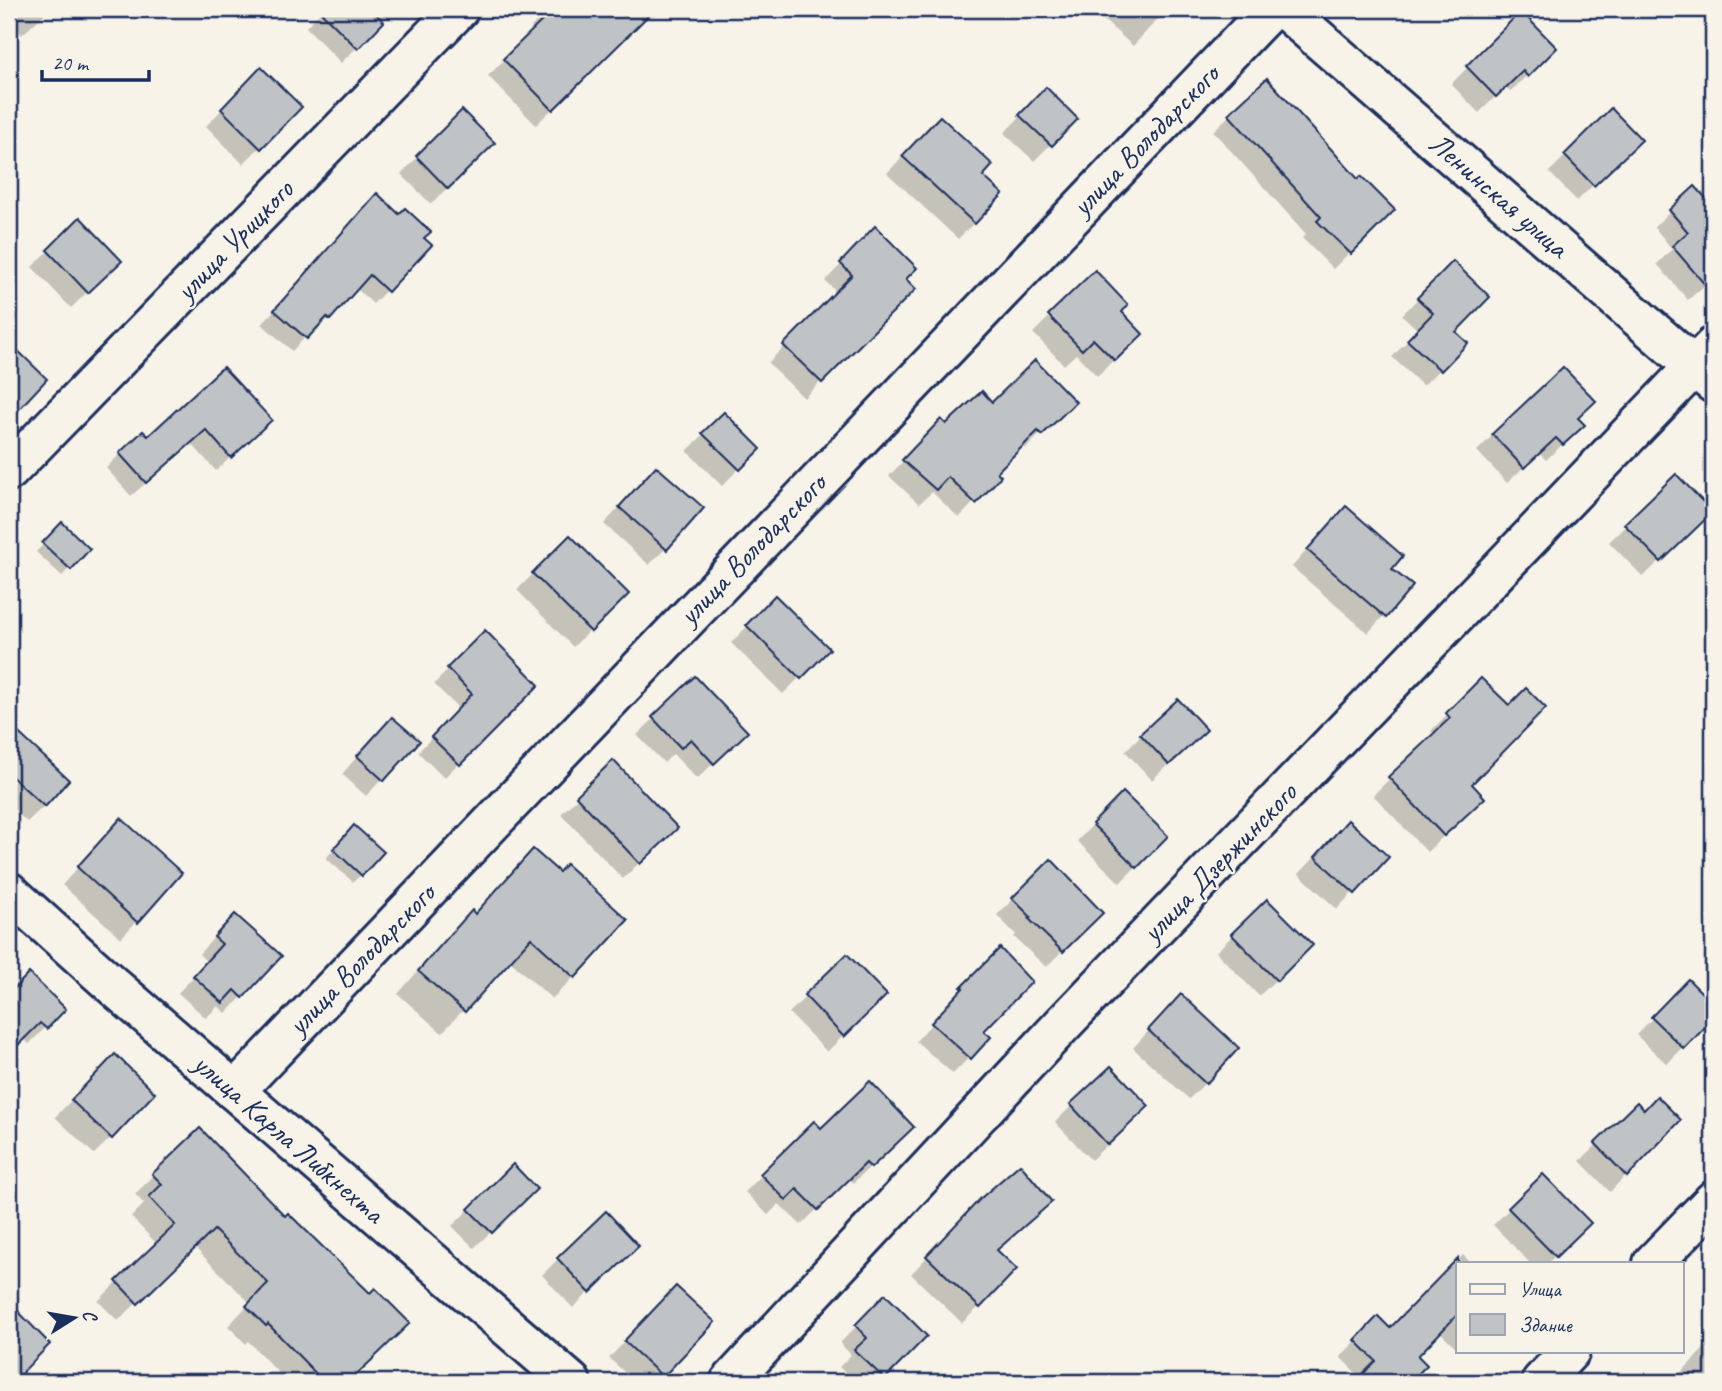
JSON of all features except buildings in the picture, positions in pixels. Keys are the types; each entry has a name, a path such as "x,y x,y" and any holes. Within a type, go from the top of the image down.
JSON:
{"street":[{"name":"улица Урицкого","path":"9,471 459,9"},
{"name":"улица Володарского","path":"235,1091 1271,9"},
{"name":"Ленинская улица","path":"1284,9 1707,365"},
{"name":"улица Дзержинского","path":"730,1382 1063,1024 1707,365"},
{"name":"улица Карла Либкнехта","path":"9,892 571,1382"},
{"path":"1654,1262 1713,1201"},
{"path":"1541,1382 1569,1352"}]}
